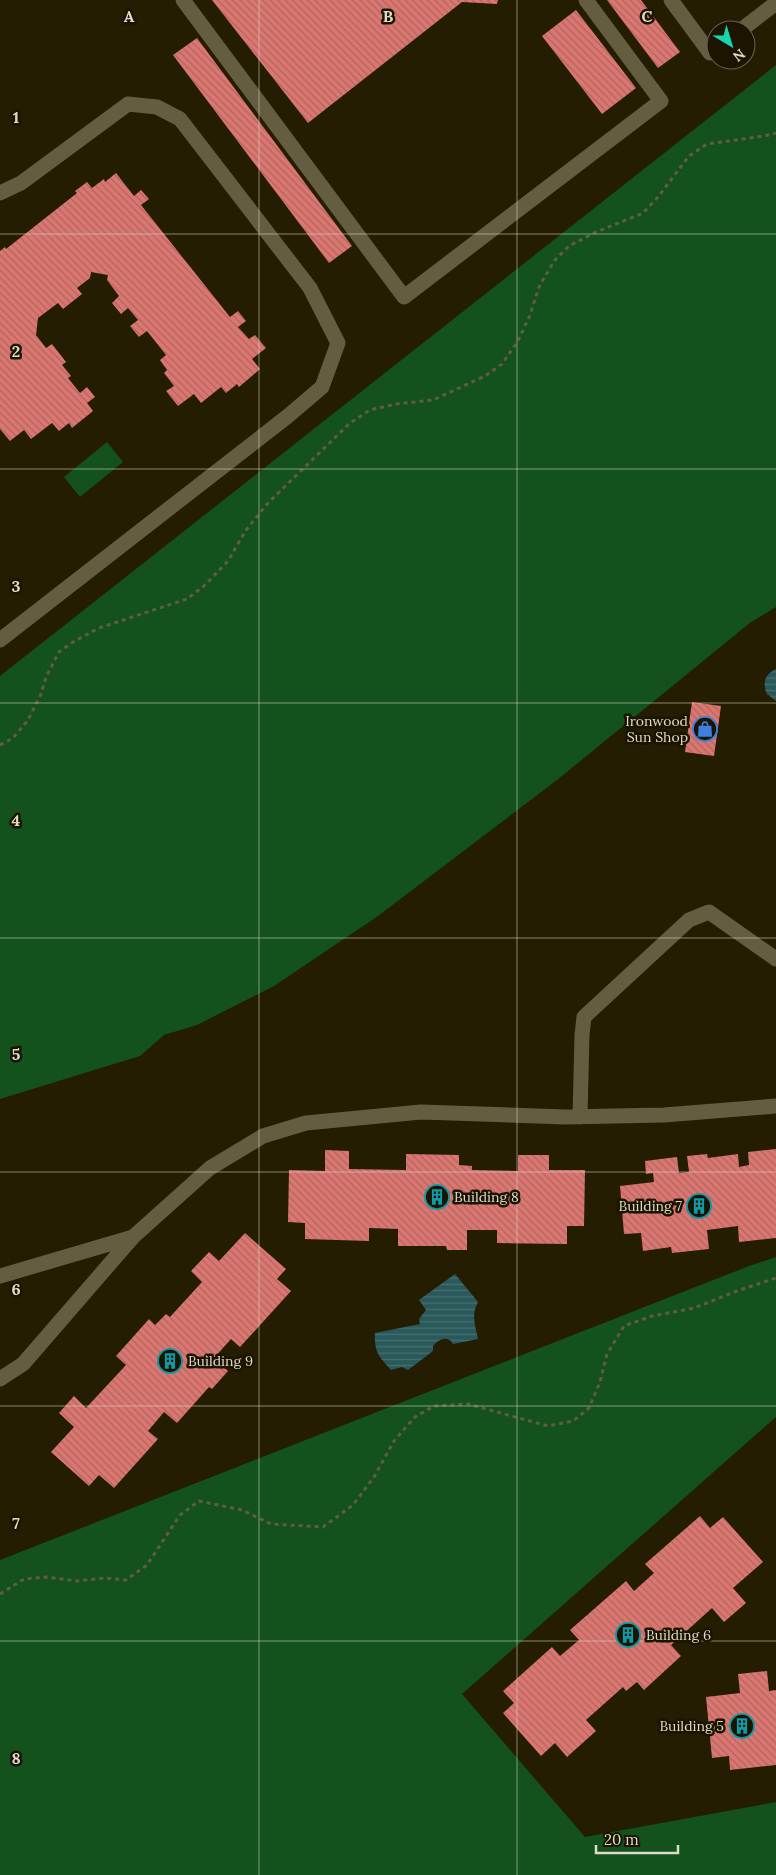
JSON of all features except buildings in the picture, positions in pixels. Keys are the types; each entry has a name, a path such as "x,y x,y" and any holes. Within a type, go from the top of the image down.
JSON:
{"lane":[{"path":"183,0 404,297 662,101 586,0"},
{"path":"670,0 706,48"},
{"path":"754,20 776,3"},
{"path":"0,193 21,183 128,104 157,107 180,119 304,280 338,343 322,387 280,422 0,640"},
{"path":"580,1117 584,1017 689,920 709,912 776,959"},
{"path":"0,1380 23,1364 133,1237 210,1168 263,1136 306,1123 421,1112 580,1117 664,1116 776,1106"},
{"path":"0,1276 133,1237"}],"path":[{"path":"0,745 13,738 28,720 41,694 46,676 59,652 99,628 187,599 205,585 228,560 246,530 268,503 350,423 370,410 396,404 432,400 485,376 502,364 518,341 530,315 539,287 554,261 569,246 643,213 658,197 689,156 707,144 764,136 776,132"},
{"path":"0,1594 24,1579 46,1577 76,1581 105,1578 126,1580 147,1565 180,1515 199,1501 242,1510 271,1524 323,1527 353,1504 374,1477 394,1441 415,1417 434,1406 468,1404 548,1426 573,1421 589,1408 600,1382 607,1354 624,1326 652,1316 694,1308 776,1278"}],"green space":[{"path":"776,65 776,607 751,622 557,780 378,916 274,986 197,1025 164,1035 140,1056 0,1099 0,676"},
{"path":"107,442 123,462 80,497 64,477"},
{"path":"776,1257 776,1417 462,1694 585,1837 776,1802 776,1875 0,1875 0,1560"}],"water":[{"path":"776,669 776,701 767,694 765,683 769,673"},
{"path":"455,1274 478,1302 474,1315 478,1339 453,1344 446,1339 438,1341 433,1346 433,1351 408,1370 402,1367 391,1370 378,1354 375,1345 375,1333 420,1324 419,1319 426,1310 419,1300"}],"place":[{"name":"Ironwood Sun Shop","path":"705,729"},
{"name":"Building 8","path":"437,1197"},
{"name":"Building 7","path":"699,1206"},
{"name":"Building 9","path":"170,1361"},
{"name":"Building 6","path":"628,1635"},
{"name":"Building 5","path":"742,1726"}]}
